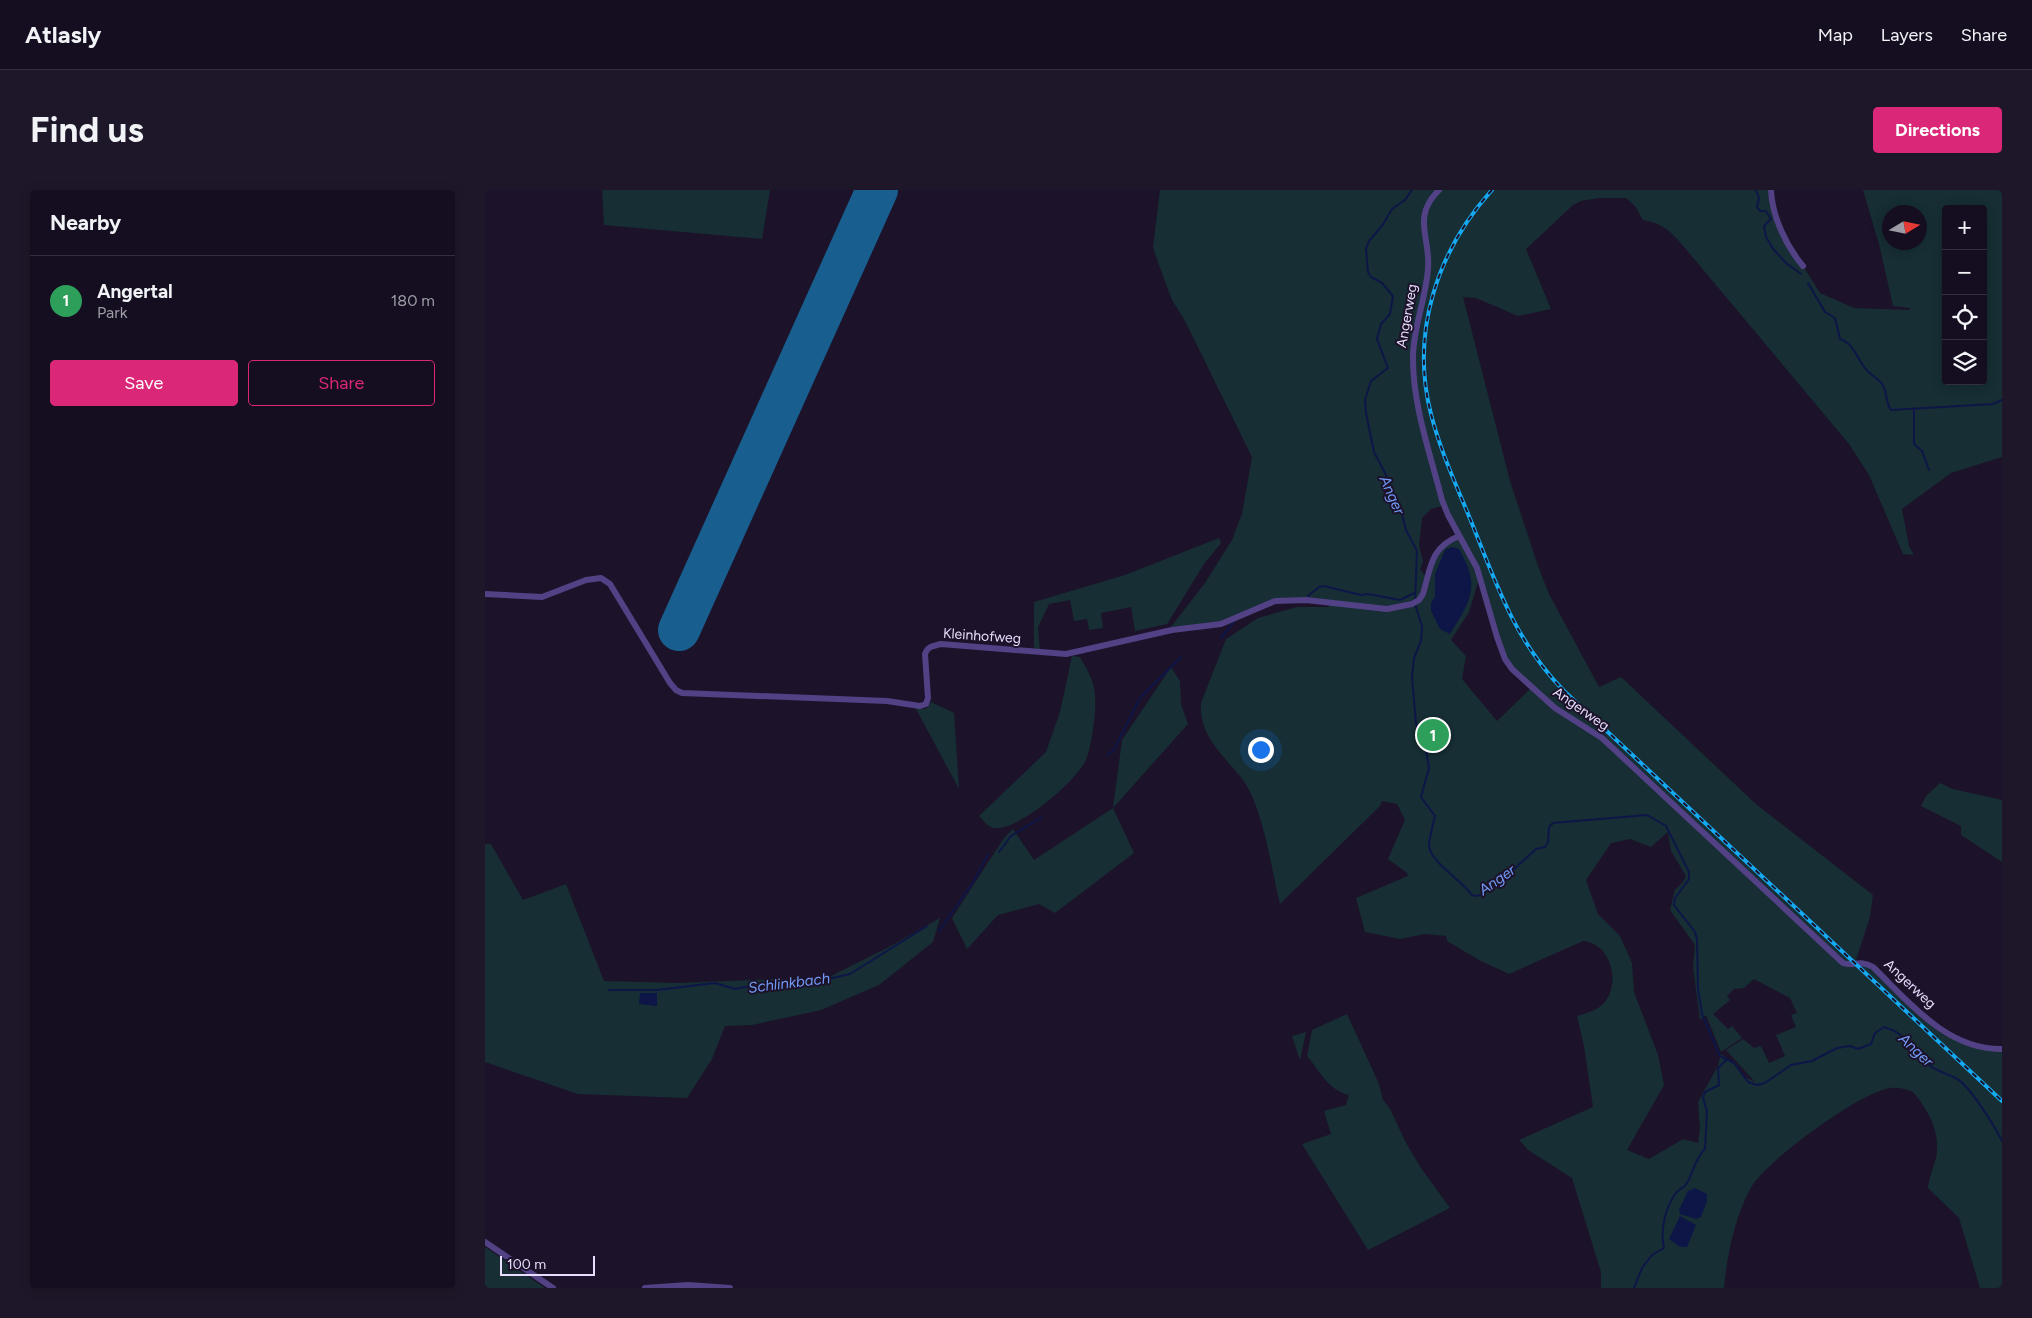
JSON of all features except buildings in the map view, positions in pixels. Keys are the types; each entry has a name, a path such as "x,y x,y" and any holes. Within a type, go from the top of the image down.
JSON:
{"street":[{"name":"Angerweg","path":"1439,190 1429,204 1423,221 1428,268 1415,334 1414,379 1442,500 1477,568 1505,658 1524,682 1561,712 1602,738 1843,963 1850,965 1863,962 1873,967 1928,1019 1947,1033 1975,1046 2002,1049"},
{"path":"1771,190 1773,207 1789,245 1803,266"},
{"name":"Kleinhofweg","path":"485,594 542,597 586,580 601,578 610,584 670,683 676,690 682,693 887,701 920,706 925,704 928,698 925,654 927,649 933,646 941,644 1066,654 1172,630 1221,624 1275,601 1332,602 1377,609 1412,604 1419,600 1437,550 1449,540 1459,536"},
{"path":"485,1242 553,1288"},
{"path":"645,1288 688,1285 730,1288"}],"green space":[{"path":"602,190 770,190 762,239 604,225"},
{"path":"1160,190 1772,190 1773,202 1790,245 1820,293 1854,308 1909,310 1910,308 1893,306 1879,244 1863,190 2002,190 2002,457 1951,473 1902,509 1909,546 1914,555 1903,554 1869,475 1849,444 1676,237 1662,226 1643,220 1635,206 1626,198 1599,198 1581,201 1573,205 1526,249 1551,309 1518,316 1476,298 1463,297 1510,481 1538,566 1549,594 1599,687 1621,677 1757,805 1873,895 1870,917 1856,960 1865,964 1947,1035 2002,1050 2002,1288 1980,1288 1959,1218 1928,1188 1937,1149 1935,1131 1929,1115 1913,1092 1902,1088 1891,1088 1877,1092 1838,1113 1795,1144 1761,1174 1746,1197 1736,1222 1727,1262 1724,1288 1601,1288 1601,1272 1572,1178 1528,1150 1519,1140 1593,1107 1584,1046 1577,1016 1599,1007 1605,1002 1610,993 1612,974 1610,964 1600,948 1592,943 1583,941 1509,974 1479,960 1447,941 1446,936 1425,934 1400,939 1365,932 1356,898 1408,876 1407,873 1388,859 1405,820 1397,804 1382,801 1380,806 1280,904 1265,837 1255,803 1240,776 1207,734 1201,714 1201,703 1226,639 1258,618 1297,607 1329,607 1327,600 1288,598 1231,620 1170,628 1205,583 1232,540 1242,514 1252,457 1184,319 1172,300 1153,247","holes":["1442,506 1455,535 1434,557 1426,577 1420,569 1423,562 1419,545 1422,518 1431,509","1478,582 1506,658 1530,689 1497,721 1462,679 1466,656 1451,640 1469,612","1668,832 1671,851 1686,876 1675,890 1670,910 1695,945 1693,967 1700,1020 1706,1015 1721,1052 1742,1038 1732,1026 1728,1029 1713,1014 1730,1000 1727,996 1734,989 1744,988 1754,979 1790,998 1797,1013 1791,1015 1796,1027 1776,1035 1785,1056 1769,1063 1761,1046 1754,1048 1743,1039 1726,1050 1755,1082 1743,1076 1737,1065 1721,1054 1718,1066 1698,1102 1700,1128 1698,1143 1683,1139 1649,1159 1627,1150 1664,1085 1658,1055 1634,992 1632,963 1620,936 1598,914 1586,880 1611,843 1630,839 1651,847"]},
{"path":"1219,538 1221,543 1204,564 1167,624 1135,631 1131,607 1101,613 1103,628 1089,630 1087,619 1074,621 1070,600 1049,604 1038,627 1040,652 1034,651 1034,602 1125,575"},
{"path":"1072,656 1080,657 1092,680 1095,695 1094,724 1086,760 1060,791 1033,812 1007,826 991,827 979,816 1046,752 1060,712"},
{"path":"1171,667 1180,681 1181,704 1188,724 1113,808 1122,740"},
{"path":"931,702 954,713 959,789 915,707 926,709"},
{"path":"1940,783 1953,789 2002,800 2002,862 1961,835 1961,826 1921,806 1926,796"},
{"path":"1113,808 1134,853 1055,913 1039,904 998,915 967,949 952,918 1004,838 1013,829 1034,860"},
{"path":"485,844 491,844 523,900 566,884 604,981 677,983 829,977 889,947 940,918 933,942 879,985 821,1010 752,1025 725,1026 712,1059 687,1098 578,1094 485,1062"},
{"path":"1347,1014 1379,1084 1383,1100 1390,1109 1406,1143 1421,1168 1450,1208 1368,1250 1302,1144 1331,1134 1324,1111 1346,1105 1349,1095 1335,1089 1307,1056 1312,1030"},
{"path":"1306,1032 1300,1060 1292,1036"},
{"path":"485,1247 545,1288 485,1288"}],"shaded area":[{"path":"1452,547 1459,549 1466,562 1470,574 1471,593 1463,612 1450,634 1440,629 1431,611 1431,603 1435,597 1435,574 1445,550"},
{"path":"640,993 657,993 657,1006 639,1004"},
{"path":"1695,1188 1707,1194 1707,1201 1701,1217 1696,1219 1680,1214 1679,1210 1688,1191"},
{"path":"1680,1216 1696,1225 1687,1247 1680,1247 1669,1239"}],"waterway":[{"name":"Anger","path":"1412,190 1405,200 1392,209 1382,226 1369,241 1366,249 1368,272 1371,277 1382,283 1393,296 1390,314 1381,324 1377,339 1388,368 1371,381 1365,400 1374,452 1386,475 1392,496 1400,506 1406,530 1417,551 1415,600"},
{"path":"1756,190 1759,198 1757,207 1760,211 1766,211 1771,219 1764,226 1766,237 1774,250 1786,263 1801,274"},
{"path":"1808,283 1825,312 1835,318 1840,339 1848,344 1867,370 1882,384 1891,410 1993,404 2002,400"},
{"path":"1914,410 1914,444 1922,451 1929,470"},
{"name":"Schlinkbach","path":"1308,596 1319,587 1324,586 1361,595 1368,594 1400,600 1414,593"},
{"name":"Anger","path":"1415,604 1422,626 1421,641 1414,658 1412,677 1416,724 1425,745 1429,768 1421,797 1435,816 1429,841 1430,850 1440,864 1472,895 1478,896 1500,882 1536,849 1545,847 1548,842 1549,827 1553,823 1647,815 1666,826 1689,872 1689,879 1675,898 1674,905 1695,932 1697,939 1698,989 1702,1014 1720,1056 1734,1063 1748,1082 1757,1085 1765,1083 1791,1065 1812,1061 1837,1048 1850,1046 1858,1049 1871,1044 1875,1033 1884,1027 1903,1037 1930,1066 1962,1083 1982,1107 2002,1141"},
{"name":"Schlinkbach","path":"1221,638 1234,622"},
{"name":"Schlinkbach","path":"1107,755 1114,750 1140,698 1181,657"},
{"name":"Schlinkbach","path":"999,852 1011,836 1042,817"},
{"name":"Schlinkbach","path":"939,931 972,884 988,855"},
{"name":"Schlinkbach","path":"609,990 657,990 715,983 735,989 811,983 850,974 927,926"},
{"path":"1634,1288 1642,1268 1652,1255 1664,1248 1663,1227 1669,1205 1677,1192 1685,1186 1698,1158 1705,1149 1707,1111 1703,1098 1705,1092 1719,1085 1718,1068 1727,1059"}],"runway":[{"path":"679,630 877,190"}],"railway":[{"path":"1492,190 1456,239 1443,266 1433,294 1424,353 1425,384 1431,414 1445,459 1502,596 1522,636 1534,655 1564,691 2002,1101"}],"place":[{"name":"Angertal","path":"1433,735"}]}
